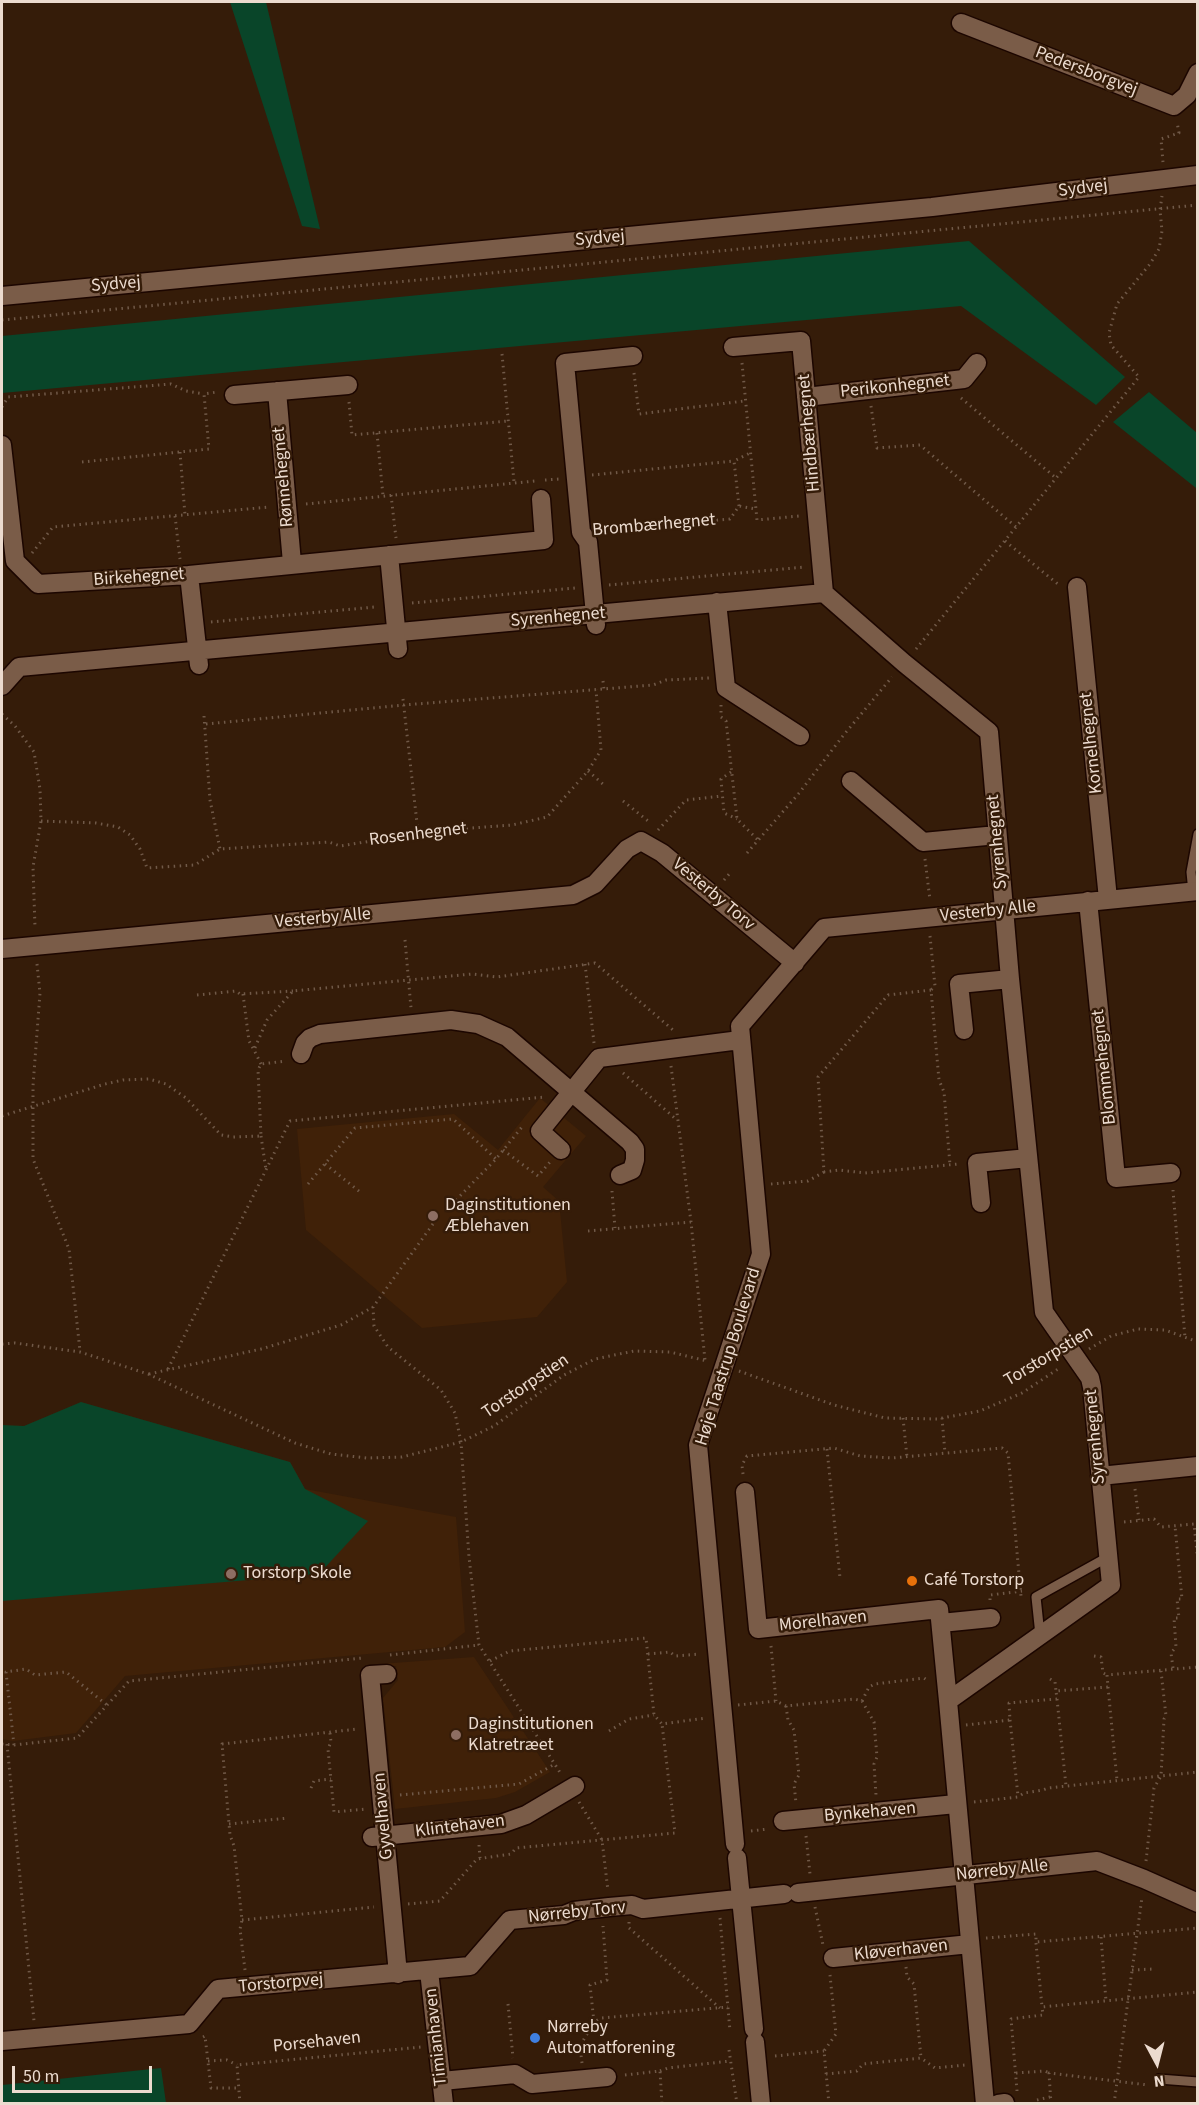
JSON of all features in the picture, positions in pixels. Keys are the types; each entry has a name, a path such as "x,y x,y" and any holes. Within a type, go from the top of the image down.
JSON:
{"street":[{"name":"Pedersborgvej","path":"961,23 1174,106"},
{"path":"1174,106 1187,95 1197,73"},
{"name":"Sydvej","path":"2,296 932,207 1197,175"},
{"name":"Hindbærhegnet","path":"737,346 801,340 824,593"},
{"name":"Brombærhegnet","path":"595,620 588,542 581,532 565,363 633,356"},
{"name":"Perikonhegnet","path":"806,397 964,380 976,363"},
{"path":"234,395 348,385"},
{"name":"Rønnehegnet","path":"277,391 292,563"},
{"path":"2,445 15,561 20,568"},
{"name":"Birkehegnet","path":"20,568 38,584 185,575 544,540 541,499"},
{"path":"393,555 394,605 398,641"},
{"path":"185,575 195,624 198,659"},
{"name":"Kornelhegnet","path":"1077,587 1108,899"},
{"name":"Syrenhegnet","path":"2,686 19,667 198,659 398,641 595,620 717,602 824,593 904,663 989,732 1010,979 1044,1312 1090,1378 1092,1386 1111,1585 1041,1635 947,1696"},
{"path":"717,602 725,682 800,736"},
{"path":"851,781 923,842 997,835"},
{"name":"Vesterby Torv","path":"627,849 641,842 662,853 795,963"},
{"name":"Vesterby Alle","path":"2,949 573,895 596,884 627,849"},
{"name":"Vesterby Alle","path":"795,963 824,928 1195,892"},
{"name":"Blommehegnet","path":"1088,901 1116,1178 1171,1173"},
{"name":"Høje Taastrup Boulevard","path":"761,2103 698,1444 761,1254 740,1026 795,963"},
{"path":"964,1030 959,984 1010,979"},
{"path":"301,1054 305,1043 320,1034 451,1020 478,1024 507,1037 572,1090 630,1142 635,1149 632,1170 620,1175"},
{"path":"561,1149 540,1131 599,1059 672,1040 740,1040"},
{"path":"981,1203 977,1163 1028,1158"},
{"path":"1100,1476 1197,1466"},
{"name":"Morelhaven","path":"745,1492 758,1629 939,1609 941,1623"},
{"path":"985,2103 941,1623 991,1618"},
{"name":"Gyvelhaven","path":"384,1665 370,1675 382,1802 379,1836 392,1905 398,1974"},
{"name":"Klintehaven","path":"379,1836 501,1824 526,1815 573,1787"},
{"name":"Bynkehaven","path":"795,1822 956,1804"},
{"name":"Nørreby Alle","path":"741,1899 1097,1861 1144,1879 1197,1904"},
{"name":"Nørreby Torv","path":"470,1966 510,1920 564,1915 574,1911 612,1907 643,1909 741,1899"},
{"name":"Kløverhaven","path":"832,1958 970,1942"},
{"name":"Torstorpvej","path":"2,2041 189,2024 218,1989 470,1966"},
{"name":"Timianhaven","path":"429,1971 444,2103"},
{"path":"442,2081 514,2074 532,2084 607,2077"},
{"path":"998,2103 1011,2098"}],"lane":[{"path":"1195,892 1191,872 1197,834"},
{"path":"1041,1635 1036,1597 1108,1557"},
{"path":"1159,2079 1197,2082"}],"path":[{"path":"747,853 800,792 1139,377 1111,345 1109,333 1117,304 1150,264 1159,249 1162,231 1160,210 1165,179 1161,139 1179,133 1174,106"},
{"path":"2,320 1197,205"},
{"path":"737,346 756,509"},
{"path":"502,354 514,482"},
{"path":"633,356 639,414 744,400"},
{"path":"955,380 962,398 1056,478"},
{"path":"2,407 8,398 171,384 186,391 204,394 230,391 234,395"},
{"path":"348,385 352,435 508,422"},
{"path":"869,390 877,448 920,445 1016,527"},
{"path":"82,462 209,449 204,394"},
{"path":"377,432 383,496"},
{"path":"180,452 185,515"},
{"path":"20,568 53,527 287,506 514,482 577,481 734,461 750,453"},
{"path":"734,461 739,506"},
{"path":"392,495 393,555"},
{"name":"Brombærhegnet","path":"581,532 730,519 739,506 756,509 757,520 817,513"},
{"path":"175,516 185,575"},
{"path":"1005,541 1062,588 1077,587"},
{"path":"195,624 821,566"},
{"path":"206,724 404,705 604,690 653,685 666,680 725,682 720,694 721,717 726,721 737,819"},
{"path":"603,681 604,690"},
{"name":"Rosenhegnet","path":"41,821 96,823 118,827 130,835 140,849 147,868 195,865 220,849 329,842 340,846 418,832 512,825 547,817 588,771 601,750 596,690"},
{"path":"403,699 418,832"},
{"path":"2,714 15,726 34,752 40,789 41,821 33,867 40,993 33,1086 33,1159 69,1250 80,1352"},
{"path":"204,716 210,800 220,849"},
{"path":"588,771 604,784"},
{"path":"732,772 721,779 724,813 737,819 759,840"},
{"path":"658,830 686,800 722,796"},
{"path":"623,801 648,822"},
{"path":"923,842 931,918 935,986 932,990 939,1080 944,1092 950,1165"},
{"path":"405,940 413,1024"},
{"path":"197,995 236,991 243,994 293,991 472,974 497,977 594,963 672,1040 705,1360"},
{"path":"824,1172 818,1077 888,995 932,990"},
{"path":"254,1050 267,1020 293,991"},
{"path":"243,994 249,1041 261,1064"},
{"path":"261,1064 293,1061 301,1054"},
{"path":"261,1064 258,1070 261,1136 266,1171"},
{"path":"2,1116 105,1084 123,1080 149,1079 166,1084 186,1098 221,1135 261,1136"},
{"path":"168,1370 290,1121 547,1096"},
{"path":"308,1184 355,1128 453,1119 496,1159"},
{"path":"503,1150 538,1176 561,1149"},
{"path":"754,1186 808,1180 824,1172 839,1170 865,1173 977,1163"},
{"path":"325,1164 360,1192"},
{"path":"1171,1173 1185,1338"},
{"path":"615,1228 611,1186 620,1175"},
{"path":"588,1231 691,1222"},
{"path":"148,1374 281,1343 341,1325 373,1307 433,1224"},
{"path":"373,1307 374,1326 388,1347 441,1390 455,1413 461,1442 469,1557 479,1645 555,1764 573,1787 602,1840 612,1907 608,1980 590,1985 594,2022"},
{"name":"Torstorpstien","path":"2,1344 15,1343 80,1352 148,1374 295,1443 331,1454 367,1458 402,1457 461,1442 494,1426 564,1375 595,1359 634,1351 670,1352 724,1365 834,1406 885,1418 942,1418 980,1411 1022,1393 1111,1336 1138,1329 1166,1330 1197,1342"},
{"path":"903,1418 907,1457"},
{"path":"942,1418 945,1453"},
{"path":"745,1492 742,1465 747,1456 834,1448 860,1456 892,1458 1002,1448 1008,1453 1021,1602"},
{"path":"827,1449 840,1578"},
{"path":"1134,1472 1139,1520"},
{"path":"1104,1524 1154,1519 1161,1527 1196,1524 1197,1562"},
{"path":"1173,1669 1171,1653 1176,1647 1174,1618 1179,1618 1178,1599 1182,1599 1175,1526"},
{"path":"991,1618 990,1595 1029,1590 1036,1597"},
{"path":"769,1628 776,1701"},
{"path":"242,1920 440,1901 477,1859 511,1854 516,1848 675,1833 662,1724 654,1715 646,1638 510,1651 489,1662"},
{"path":"384,1665 479,1645"},
{"path":"648,1654 670,1652 675,1656 717,1652"},
{"path":"1094,1656 1101,1657 1103,1673 1107,1676 1117,1780"},
{"path":"2,1744 14,1745 77,1738 129,1681 368,1658"},
{"path":"1107,1676 1197,1666"},
{"path":"14,1745 6,1672 26,1669 35,1675 66,1672 107,1705"},
{"path":"862,1701 868,1687 882,1682 924,1678 947,1696"},
{"path":"1050,1679 1055,1682 1066,1786"},
{"path":"1056,1691 1108,1687"},
{"path":"662,1724 776,1701 786,1706 854,1699 862,1701 874,1722 877,1757 874,1764 877,1812"},
{"path":"1018,1797 1010,1703 1057,1699"},
{"path":"786,1706 788,1720 794,1730 799,1775 794,1784 798,1892"},
{"path":"609,1731 629,1719 654,1715"},
{"path":"950,1727 1010,1720"},
{"path":"247,1987 240,1929 242,1920 234,1846 230,1835 222,1744 375,1728"},
{"path":"330,1732 331,1742 328,1749 334,1812 382,1802 519,1784 555,1764"},
{"path":"7,1744 35,2038"},
{"path":"956,1804 1018,1797 1024,1793 1066,1786 1197,1772"},
{"path":"311,1788 314,1781 331,1779"},
{"path":"229,1824 288,1818"},
{"path":"718,1901 730,2031"},
{"path":"612,1907 629,1928 720,2008"},
{"path":"1036,1942 1197,1928"},
{"path":"970,1942 1036,1934 1043,2015 1011,2019 1016,2073 1011,2098"},
{"path":"1101,1937 1106,2001"},
{"path":"905,1950 907,1977 914,1984 921,2058"},
{"path":"1132,1970 1154,1969"},
{"path":"1042,2007 1197,1992"},
{"path":"508,2004 514,2074"},
{"path":"583,2079 580,2046 594,2022 602,2018 728,2007"},
{"path":"194,2037 206,2036 211,2088 238,2088"},
{"path":"755,2043 824,2051 829,2103"},
{"name":"Porsehaven","path":"208,2061 227,2060 237,2065 438,2045"},
{"path":"729,2050 737,2103"},
{"path":"826,2074 857,2071 863,2064 921,2058 935,2068 981,2064"},
{"path":"607,2077 730,2061"},
{"path":"237,2065 240,2103"},
{"path":"660,2071 663,2103"},
{"path":"1016,2073 1045,2071 1152,2085 1159,2079"},
{"path":"1049,2073 1051,2103"},
{"path":"1037,2100 1051,2097"}],"shaded area":[{"name":"Daginstitutionen Æblehaven","path":"540,1098 586,1136 543,1187 559,1201 567,1282 537,1317 422,1328 306,1230 297,1129 454,1114 498,1150"},
{"name":"Torstorp Skole","path":"81,1402 290,1462 305,1489 456,1517 465,1632 445,1647 125,1676 76,1733 13,1741 2,1739 2,1425 24,1426"},
{"name":"Daginstitutionen Klatretræet","path":"474,1657 550,1772 515,1792 496,1798 395,1809 383,1698 398,1680 396,1666 380,1668 380,1664"}],"green space":[{"path":"230,2 266,2 320,229 302,226"},
{"path":"969,241 1125,377 1096,405 961,306 2,393 2,336"},
{"path":"1149,392 1197,433 1197,511 1196,488 1113,422"},
{"path":"81,1402 290,1462 305,1489 368,1521 319,1574 2,1601 2,1425 24,1426"},
{"path":"161,2068 166,2103 2,2103 2,2085"}],"place":[{"name":"Daginstitutionen Æblehaven","path":"433,1216"},
{"name":"Torstorp Skole","path":"231,1574"},
{"name":"Café Torstorp","path":"912,1581"},
{"name":"Daginstitutionen Klatretræet","path":"456,1735"},
{"name":"Nørreby Automatforening","path":"535,2038"}]}
